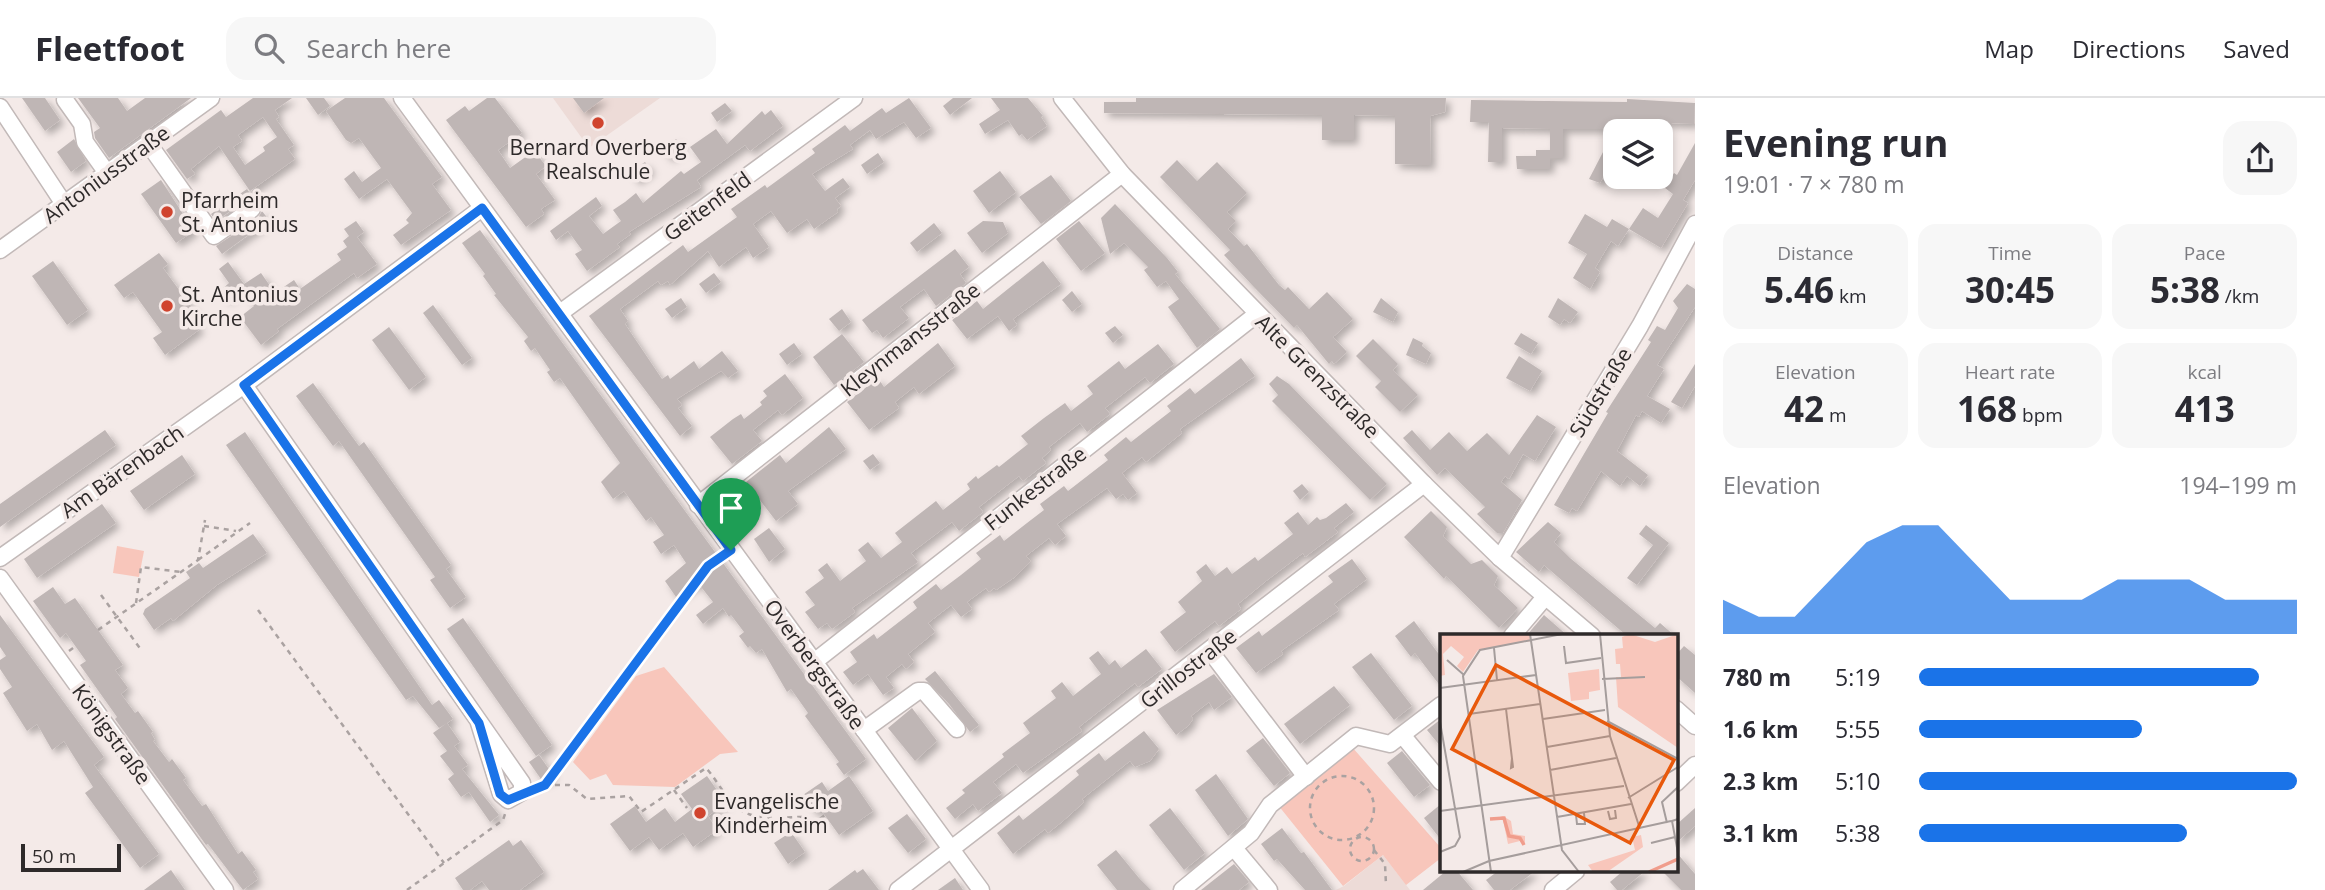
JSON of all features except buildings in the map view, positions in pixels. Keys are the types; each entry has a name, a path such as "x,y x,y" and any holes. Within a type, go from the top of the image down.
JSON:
{"street":[{"name":"Antoniusstraße","path":"0,250 211,98"},
{"name":"Overbergstraße","path":"401,98 981,890"},
{"name":"Geitenfeld","path":"560,313 854,98"},
{"name":"Alte Grenzstraße","path":"1062,98 1122,174 1424,484 1500,558 1589,634"},
{"path":"65,100 82,124 86,142 107,173"},
{"path":"0,107 64,204"},
{"path":"148,143 214,236 252,209"},
{"name":"Kleynmansstraße","path":"698,505 1122,174"},
{"name":"Am Bärenbach","path":"0,558 244,385 482,208"},
{"name":"Südstraße","path":"1500,558 1640,326 1695,224"},
{"name":"Funkestraße","path":"814,662 1257,314"},
{"path":"244,385 522,783 515,796"},
{"name":"Grillostraße","path":"898,890 1424,484"},
{"name":"Königstraße","path":"0,578 225,890"},
{"path":"1514,634 1545,597"},
{"path":"1210,651 1306,776"},
{"path":"864,730 918,691 930,694 957,729"},
{"path":"1182,890 1251,833 1270,805 1356,736 1390,744 1440,706"},
{"path":"1678,711 1695,726"},
{"path":"1403,736 1440,781"},
{"path":"1678,781 1695,765"},
{"path":"1234,848 1269,890"},
{"path":"1553,890 1575,872"}],"path":[{"path":"198,560 205,520"},
{"path":"98,630 250,523"},
{"path":"204,526 238,531"},
{"path":"545,785 708,566 731,550"},
{"path":"136,604 141,566 181,572"},
{"path":"101,595 142,651"},
{"path":"257,610 314,683 444,863"},
{"path":"407,890 503,820 515,796 545,785 569,785 587,799 629,796 641,812 706,768 735,806 748,814 778,819 803,817 810,827 825,815"},
{"path":"1374,850 1367,860 1356,858 1351,849 1356,839 1372,822 1375,810 1373,797 1366,786 1356,779 1331,778 1313,795 1310,807 1312,820 1318,831 1329,838 1341,841 1356,839 1367,838 1385,864 1386,885"},
{"path":"674,790 687,808"}],"shaded area":[{"name":"Bernard Overberg Realschule","path":"553,98 660,98 589,148"},
{"path":"117,546 144,551 139,577 113,573"},
{"path":"664,667 738,752 720,754 675,787 613,785 606,774 590,780 573,762 636,676"},
{"path":"1352,747 1440,847 1440,859 1406,885 1383,855 1343,886 1278,805"},
{"path":"1383,855 1410,890 1336,890 1344,886"}],"place":[{"name":"Bernard Overberg Realschule","path":"598,123"},
{"name":"Pfarrheim St. Antonius","path":"167,212"},
{"name":"St. Antonius Kirche","path":"167,306"},
{"name":"Evangelische Kinderheim","path":"700,813"}],"route":[{"path":"482,208 731,550 708,566 545,785 522,792 516,798 508,800 500,794 479,723 244,385 482,208"}]}
